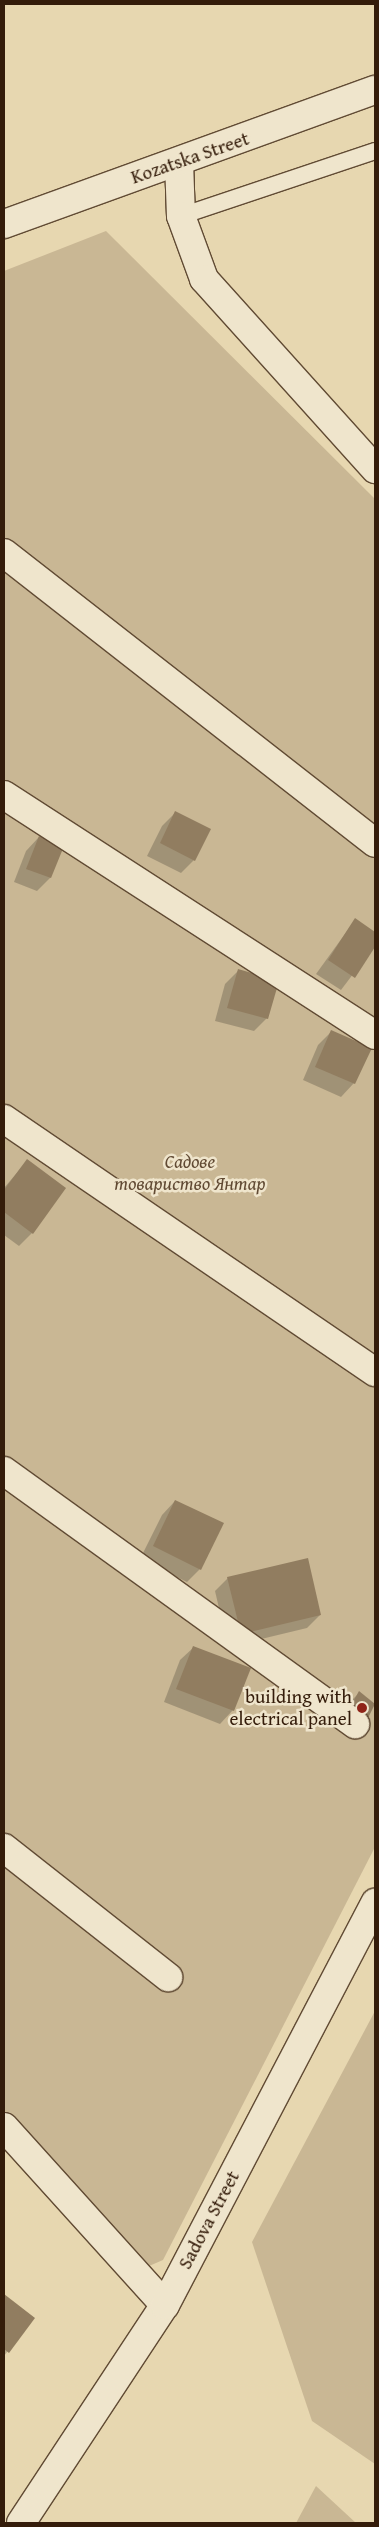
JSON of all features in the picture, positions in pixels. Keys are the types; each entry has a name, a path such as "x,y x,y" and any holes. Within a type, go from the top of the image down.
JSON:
{"street":[{"name":"Kozatska Street","path":"4,224 375,90"},
{"path":"179,162 181,216 204,279 375,469"},
{"path":"4,552 375,844"},
{"path":"4,795 375,1035"},
{"path":"4,1119 375,1372"},
{"path":"4,1471 355,1724"},
{"path":"4,1848 168,1977"},
{"name":"Sadova Street","path":"21,2523 165,2305 375,1903"},
{"path":"4,2127 165,2305"}],"lane":[{"path":"181,216 375,151"}],"green space":[{"name":"Садове товариство Янтар","path":"106,231 375,499 375,1847 163,2260 135,2272 4,2127 4,271"},
{"path":"375,2011 375,2464 312,2421 252,2242"},
{"path":"316,2486 356,2523 296,2523"}],"building":[{"path":"175,811 211,829 195,861 160,843"},
{"path":"39,836 64,846 51,878 26,869"},
{"path":"355,918 375,932 375,947 355,978 328,960"},
{"path":"238,969 279,981 268,1019 227,1008"},
{"path":"331,1030 372,1048 355,1084 315,1067"},
{"path":"27,1159 66,1188 33,1234 4,1212 4,1190"},
{"path":"175,1500 224,1523 201,1570 153,1546"},
{"path":"308,1558 321,1615 241,1634 227,1577"},
{"path":"193,1646 251,1668 234,1711 176,1689"},
{"name":"building with electrical panel","path":"359,1691 375,1704 365,1724 348,1711"},
{"path":"4,2294 35,2318 9,2353 4,2349"}],"place":[{"name":"building with electrical panel","path":"362,1708"}]}
